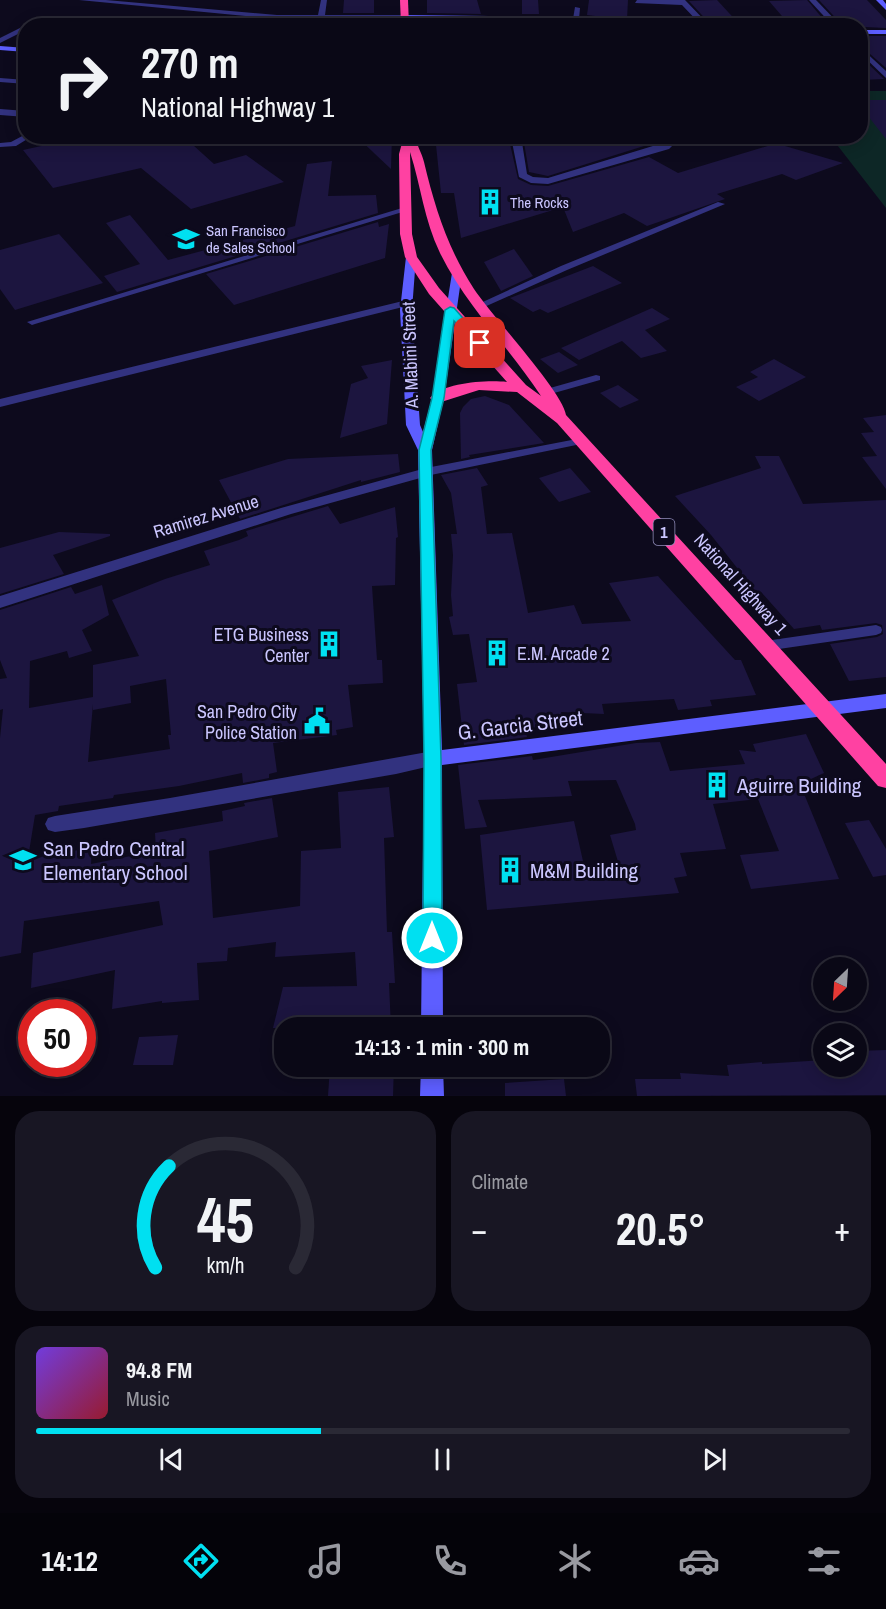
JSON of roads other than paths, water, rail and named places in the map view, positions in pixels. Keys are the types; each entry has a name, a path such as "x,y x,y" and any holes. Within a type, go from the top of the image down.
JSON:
{"highway":[{"path":"404,0 405,18"},
{"name":"National Highway 1","path":"408,144 404,154 405,210 411,257 434,291 521,388 562,420 582,441 886,779"},
{"name":"National Highway 1","path":"413,144 418,154 433,221 443,248 479,306 547,392 562,420"},
{"path":"438,398 453,390 475,385 521,388"}],"main road":[{"path":"879,0 886,8"},
{"path":"868,32 886,32"},
{"path":"0,48 18,49"},
{"name":"A. Mabini Street","path":"411,257 407,303 412,425 425,450"},
{"name":"A. Mabini Street","path":"432,1017 433,759 425,450 438,398 457,273"},
{"name":"G. Garcia Street","path":"433,759 886,701"},
{"path":"432,1077 432,1096"}],"street":[{"path":"82,0 277,17 355,18"},
{"path":"321,16 324,0"},
{"path":"812,0 830,18"},
{"path":"637,2 683,2 699,18"},
{"path":"0,40 18,31"},
{"path":"868,57 886,76"},
{"path":"0,80 18,81"},
{"path":"0,112 18,113"},
{"path":"517,144 522,175 531,180 548,182 670,144"},
{"path":"0,403 407,303"},
{"name":"Ramirez Avenue","path":"0,602 286,511 426,472"},
{"name":"G. Garcia Street","path":"55,824 131,814 372,772 433,759"}],"lane":[{"path":"576,18 577,8"},
{"path":"0,145 13,144 18,141"},
{"path":"479,306 564,268 722,204"},
{"path":"32,322 405,210"},
{"path":"547,392 596,378"},
{"path":"426,472 582,441"},
{"path":"765,646 876,630"}],"place":[{"name":"The Rocks","path":"490,202"},
{"name":"San Francisco de Sales School","path":"186,239"},
{"name":"ETG Business Center","path":"329,644"},
{"name":"E.M. Arcade 2","path":"497,653"},
{"name":"San Pedro City Police Station","path":"317,721"},
{"name":"Aguirre Building","path":"717,785"},
{"name":"San Pedro Central Elementary School","path":"23,860"},
{"name":"M&M Building","path":"510,870"}]}
